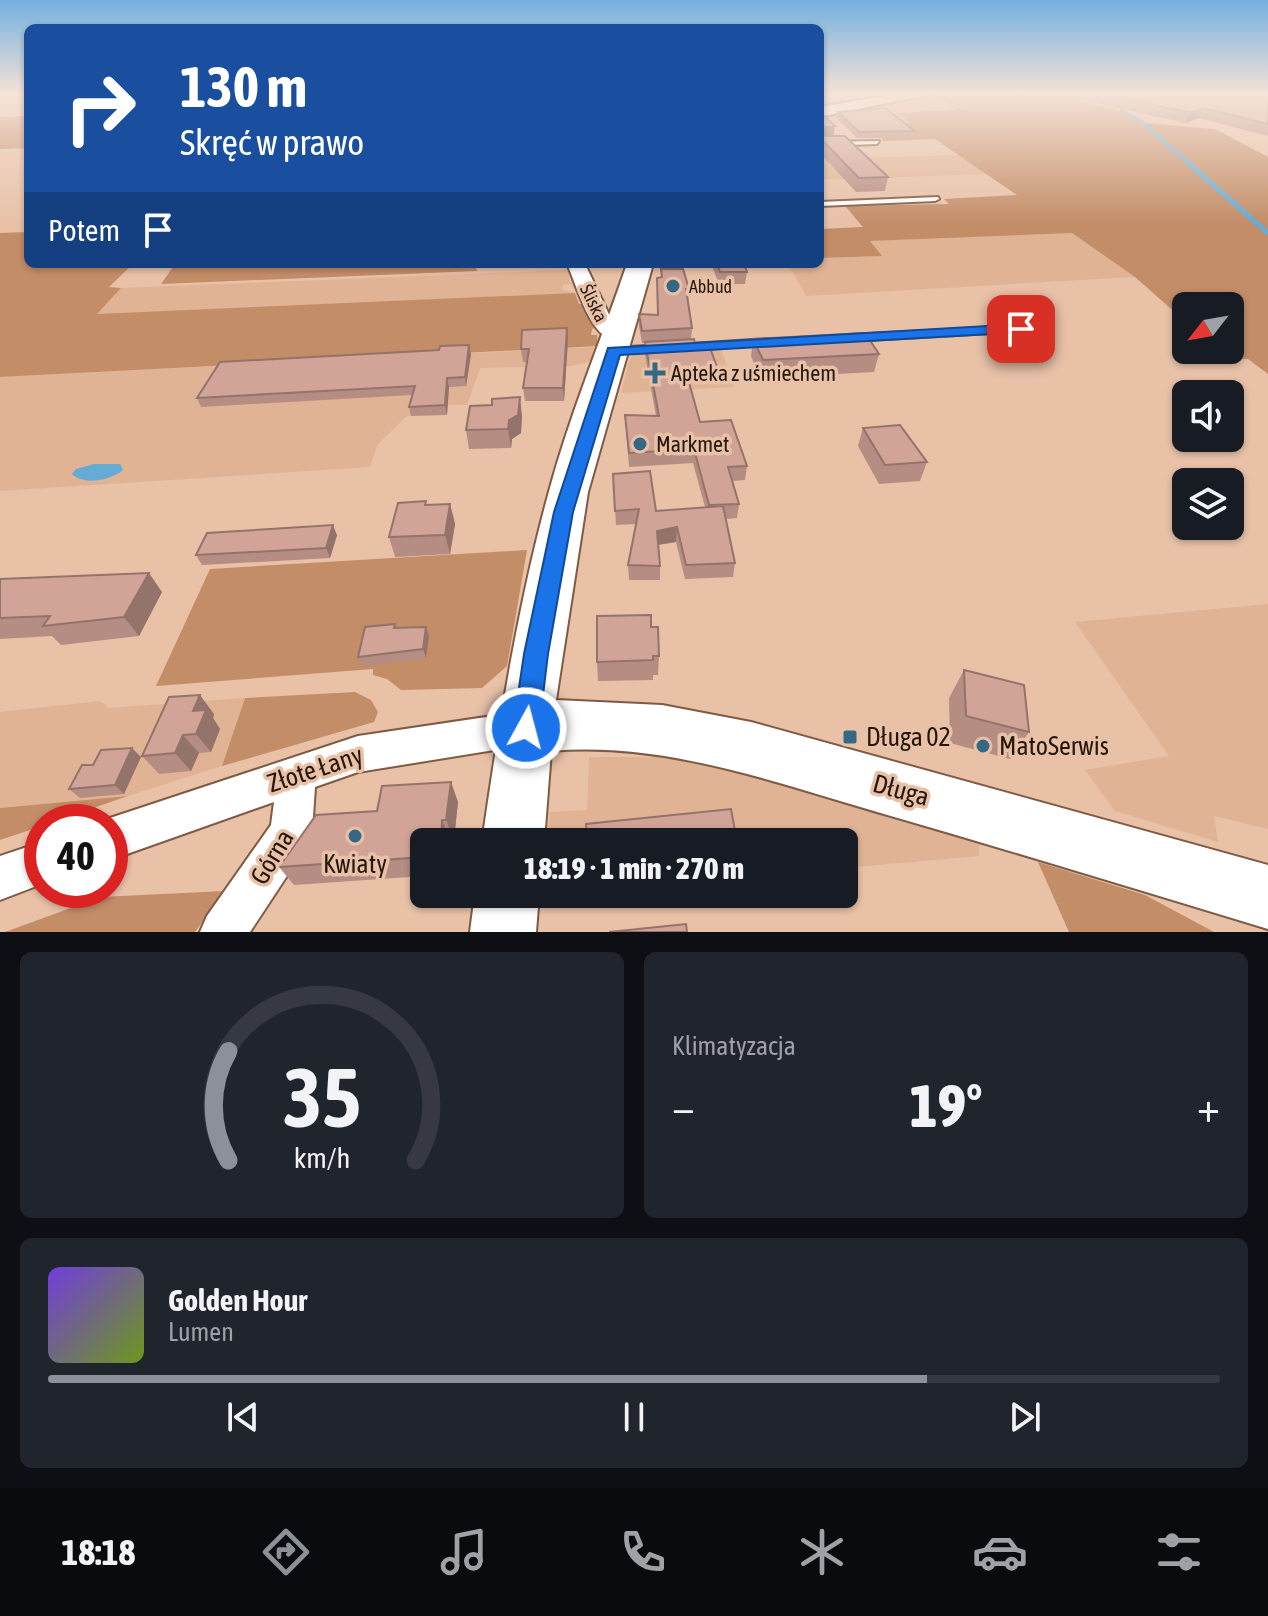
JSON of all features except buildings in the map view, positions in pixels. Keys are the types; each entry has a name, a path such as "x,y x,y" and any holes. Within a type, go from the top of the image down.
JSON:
{"street":[{"name":"Śliska","path":"578,268 616,343"},
{"path":"515,828 544,608 569,487 639,268"},
{"name":"Długa","path":"526,728 616,724 716,738 1034,827 1268,897"},
{"name":"Złote Łany","path":"128,833 297,773 384,748 526,728"},
{"name":"Górna","path":"223,932 291,832 297,773"},
{"path":"0,878 24,869"},
{"path":"503,932 506,908"}],"lane":[{"path":"824,144 877,142"},
{"path":"824,204 935,199"},
{"path":"831,339 1021,329"},
{"path":"616,343 784,342"}],"shaded area":[{"path":"0,136 24,136 24,148 0,149"},
{"path":"879,136 1229,136 1268,157 1268,374 1244,359 1244,292 1172,292 1172,310 1135,277 1072,233 870,241 882,256 824,258 824,229 863,227 845,206 949,204 944,199 1017,195 935,139 884,141"},
{"path":"960,155 988,174 824,180 824,159"},
{"path":"24,232 24,268 129,268 109,287 121,288 97,314 575,293 579,304 589,304 597,327 592,329 591,335 597,335 598,346 0,377 0,233"},
{"path":"1072,233 1135,277 806,296 790,268 824,268 824,258 881,256 869,241"},
{"path":"172,268 476,268 477,271 161,284"},
{"path":"568,270 571,284 563,285 563,290 575,293 96,315 121,288"},
{"path":"594,347 591,361 573,366 480,368 467,405 447,405 406,417 378,444 370,467 0,491 0,377"},
{"path":"721,349 734,387 621,393 630,358 637,353"},
{"path":"527,550 507,666 482,688 401,690 387,679 373,675 373,669 156,686 210,569"},
{"path":"1268,604 1268,829 1214,816 1218,842 1115,811 1085,770 1169,756 1075,622"},
{"path":"355,692 371,700 378,712 374,722 222,766 245,698"},
{"path":"245,698 222,766 128,796 0,808 0,712 100,701 109,708"},
{"path":"589,757 690,757 979,836 979,856 858,867 858,828 549,828 550,812 587,810"},
{"path":"128,796 105,804 43,804"},
{"path":"24,806 24,832 0,840 0,808"},
{"path":"1038,862 1145,895 1214,932 1069,932"},
{"path":"225,891 195,932 5,932 71,908 128,908 128,896"}],"water":[{"path":"94,464 120,464 123,470 112,477 90,481 72,474 76,469"}],"waterway":[{"path":"1158,136 1188,163"},
{"path":"1186,161 1268,233"}],"place":[{"name":"Abbud","path":"673,286"},
{"name":"Apteka z uśmiechem","path":"655,373"},
{"name":"Markmet","path":"640,444"},
{"name":"Długa 02","path":"850,737"},
{"name":"MatoSerwis","path":"983,746"},
{"name":"Kwiaty","path":"355,836"}],"route":[{"path":"526,728 552,562 569,487 614,351 1021,329"}]}
